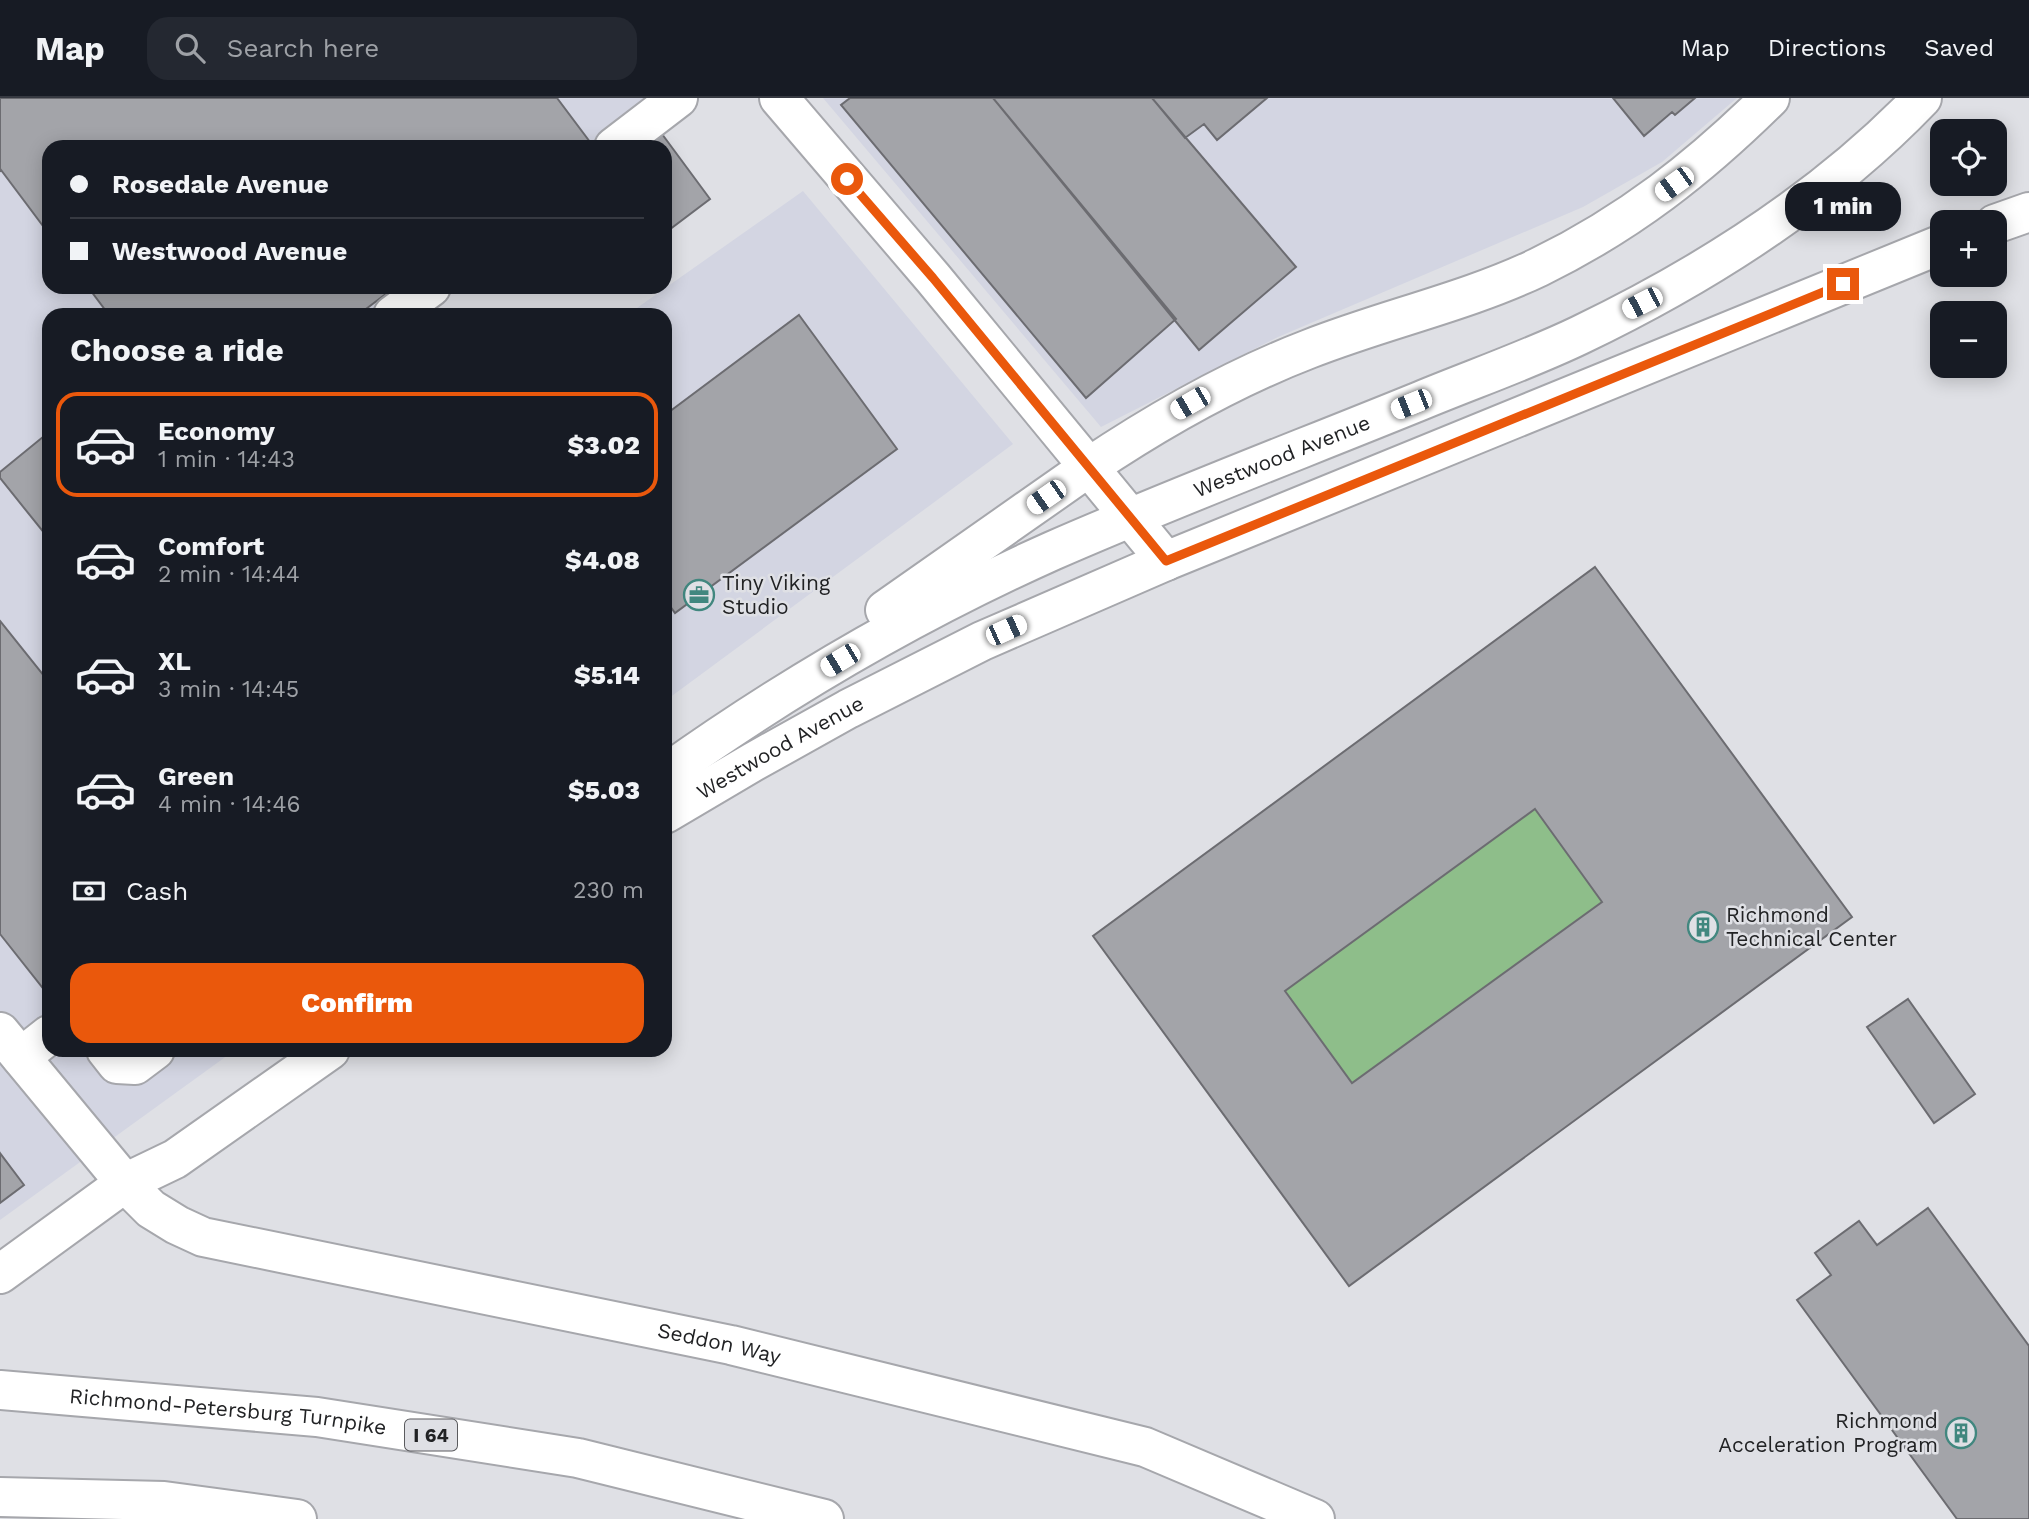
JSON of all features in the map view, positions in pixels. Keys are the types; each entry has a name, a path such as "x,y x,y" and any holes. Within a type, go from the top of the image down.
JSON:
{"main road":[{"path":"623,140 678,98"},
{"path":"779,98 933,278 1166,561"},
{"path":"777,698 860,627 1142,432 1190,403 1310,348 1475,293 1539,267 1642,208 1706,159 1770,98"},
{"name":"Westwood Avenue","path":"672,769 777,698 860,647 960,594 1053,551 1577,336 1664,292 1723,258 1787,214 1850,164 1922,98"},
{"path":"2007,220 2029,212"},
{"name":"Westwood Avenue","path":"672,810 821,724 982,641 1166,561 1930,249"},
{"path":"402,308 422,294"},
{"name":"Seddon Way","path":"23,1041 125,1183 151,1209 203,1237 731,1345 1144,1447 1315,1519"},
{"path":"112,1057 117,1064 135,1065 146,1057"},
{"path":"125,1183 150,1146 275,1057"},
{"path":"0,1274 125,1183 175,1159 320,1057"},
{"name":"Richmond-Petersburg Turnpike","path":"15,1390 317,1417 565,1456 824,1519"},
{"path":"0,1497 164,1501 297,1519"}],"shaded area":[{"path":"0,98 673,98 616,140 42,140 42,294 404,294 384,308 42,308 42,1057 225,1057 0,1220"},
{"path":"823,98 1737,98 1662,162 1583,207 1278,337 1101,427"},
{"path":"803,191 1013,444 672,696 672,308 637,308 657,294 672,294 672,283"}],"green space":[{"path":"1535,809 1602,902 1352,1083 1285,991"}],"building":[{"path":"0,98 557,98 588,140 42,140 42,225 0,171"},
{"path":"850,98 993,98 1176,319 1086,398 841,105"},
{"path":"993,98 1152,98 1296,267 1199,350"},
{"path":"1152,98 1267,98 1217,140 1204,124 1185,138"},
{"path":"1613,98 1695,98 1675,115 1672,112 1644,136"},
{"path":"662,134 666,140 654,140"},
{"path":"672,148 710,199 672,228"},
{"path":"93,294 386,294 367,308 104,308"},
{"path":"799,315 897,449 675,613 672,609 672,410"},
{"path":"42,438 42,530 0,478 0,472"},
{"name":"Richmond Technical Center","path":"1595,567 1852,917 1349,1286 1093,936","holes":["1535,809 1602,902 1352,1083 1285,991"]},
{"path":"0,621 42,673 42,987 0,934"},
{"path":"1908,999 1975,1094 1934,1123 1867,1027"},
{"path":"0,1153 24,1185 0,1203"},
{"name":"Richmond Acceleration Program","path":"1928,1208 2029,1346 2029,1519 1957,1519 1797,1300 1831,1275 1815,1253 1859,1221 1877,1245"}],"place":[{"name":"Tiny Viking Studio","path":"699,595"},
{"name":"Richmond Technical Center","path":"1703,927"},
{"name":"Richmond Acceleration Program","path":"1961,1433"}],"route":[{"path":"847,179 933,278 1166,561 1843,284"}]}
